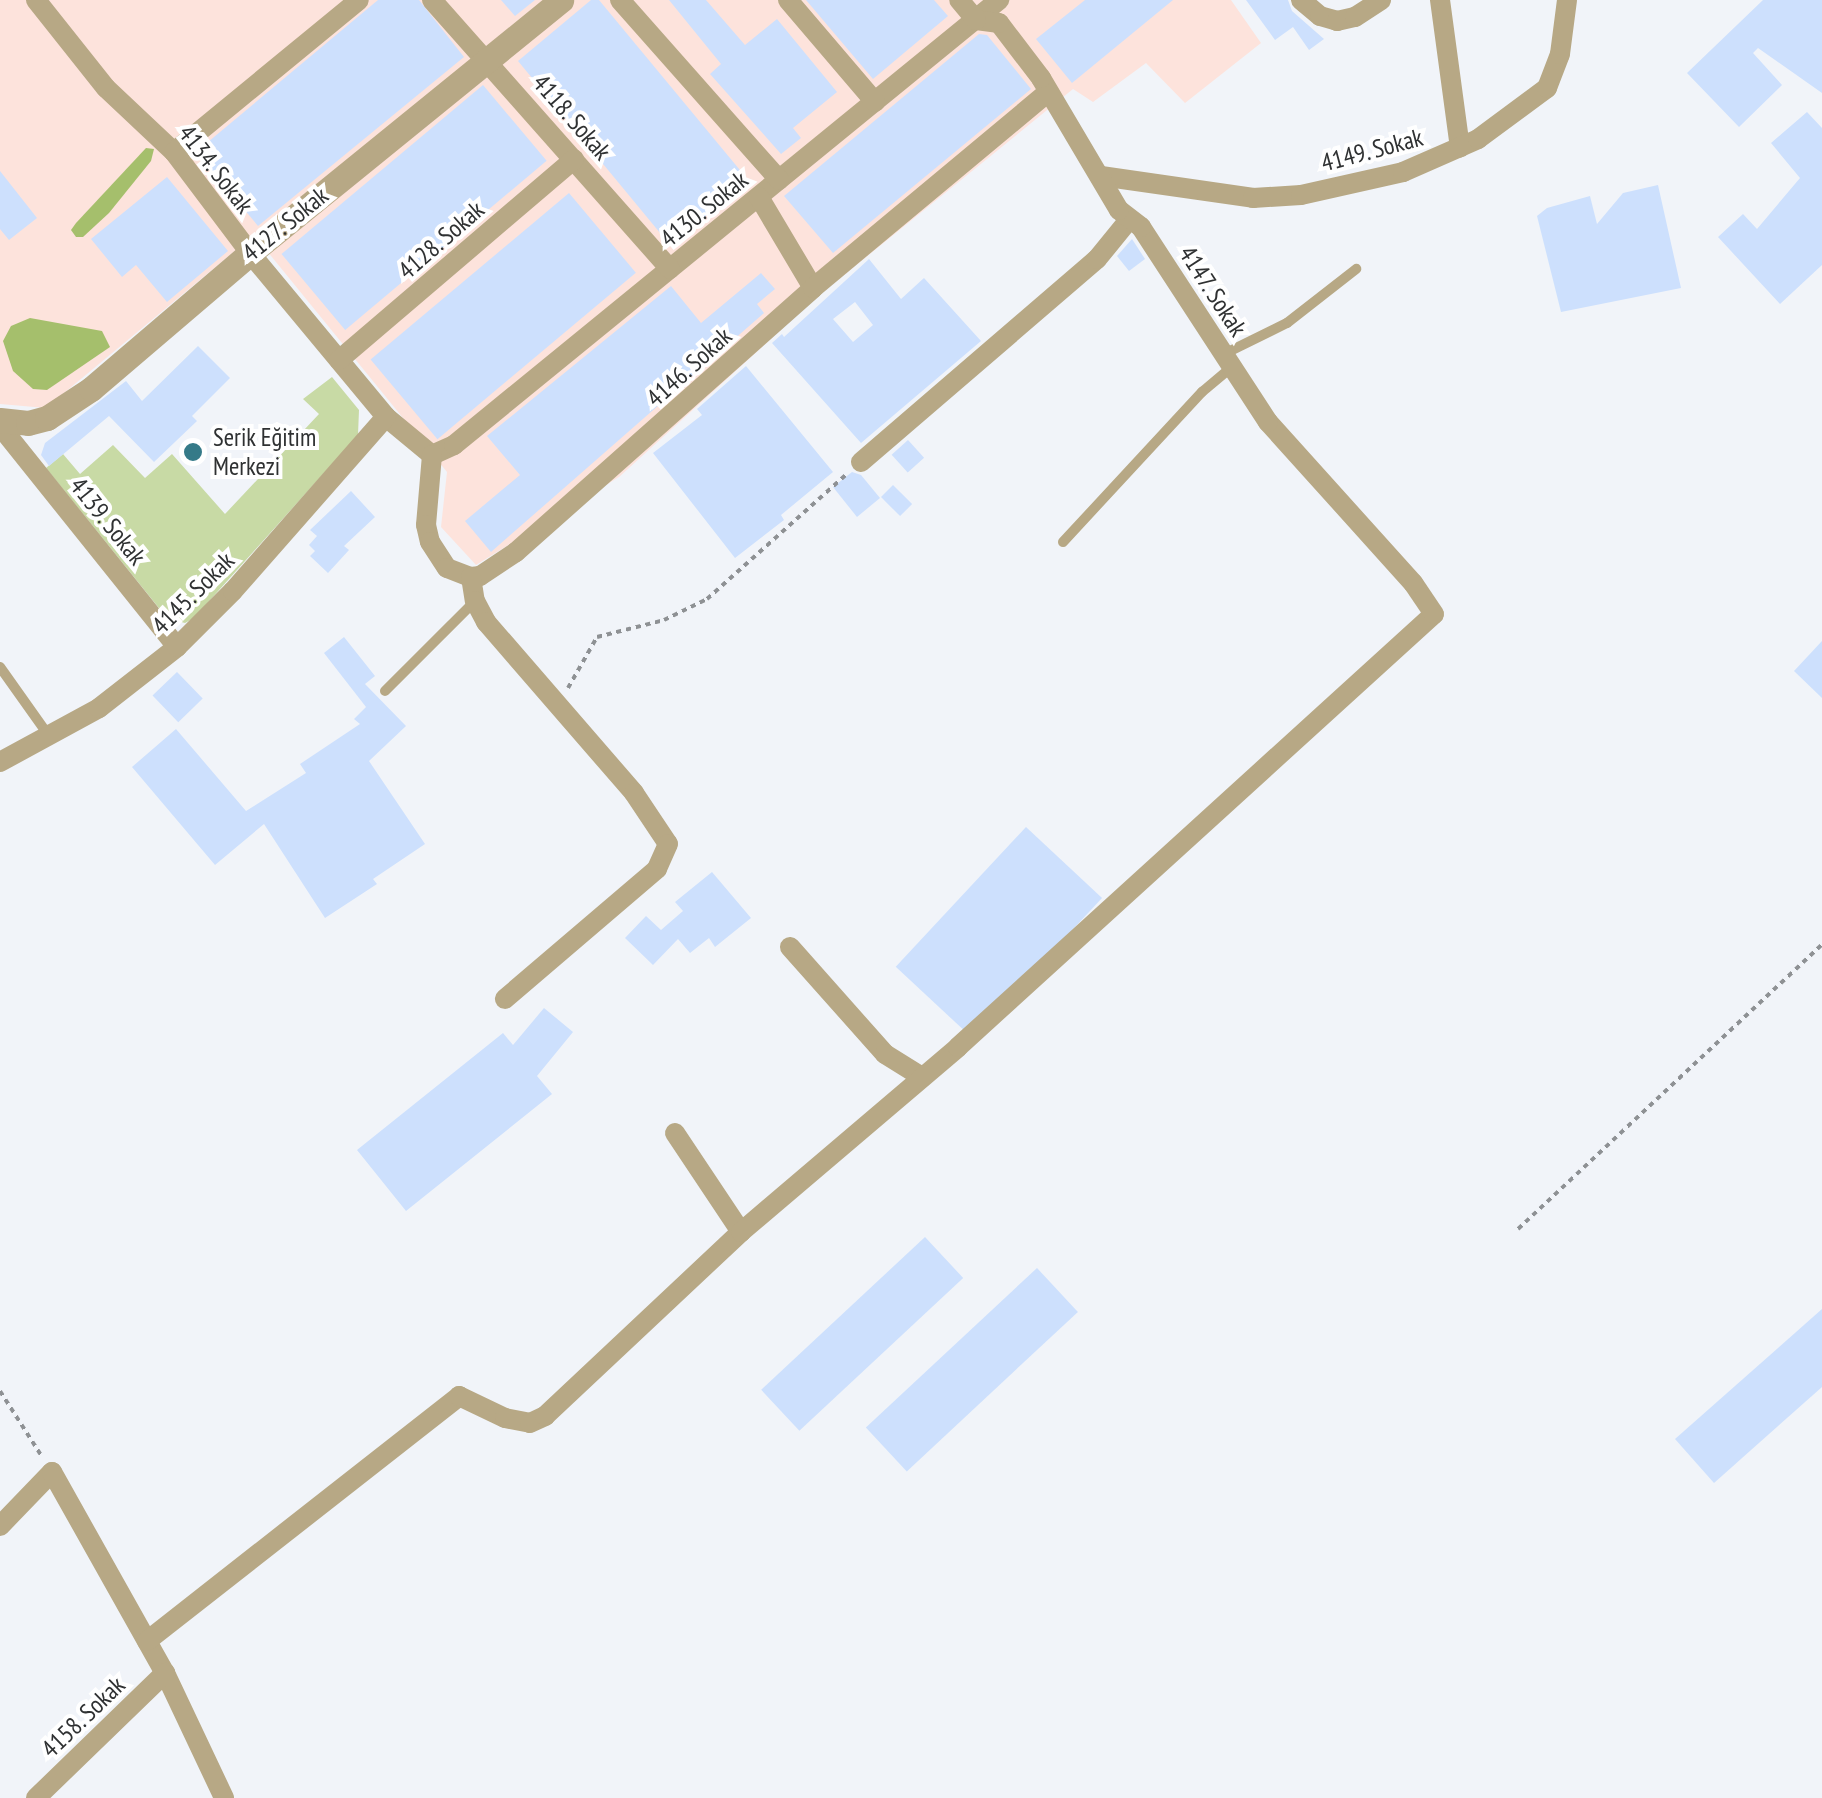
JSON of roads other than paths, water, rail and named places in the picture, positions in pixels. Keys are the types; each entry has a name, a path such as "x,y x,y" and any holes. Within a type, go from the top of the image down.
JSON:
{"street":[{"name":"4134. Sokak","path":"36,0 106,88 174,152 250,253 386,417 435,454"},
{"path":"174,152 359,0"},
{"name":"4118. Sokak","path":"432,0 488,58 670,269"},
{"name":"4127. Sokak","path":"0,423 28,423 68,404 560,0"},
{"path":"620,0 779,180"},
{"path":"788,0 875,102"},
{"name":"4147. Sokak","path":"922,1078 1434,614 1413,583 1268,422 1141,227 1128,221 1046,94 1041,78 999,23 976,20 959,0"},
{"name":"4130. Sokak","path":"435,454 670,269 999,0"},
{"path":"1301,0 1320,16 1336,21 1355,17 1382,0"},
{"path":"1440,0 1460,148"},
{"name":"4149. Sokak","path":"1101,176 1213,195 1300,195 1404,172 1460,148 1508,121 1548,88 1560,54 1567,0"},
{"name":"4146. Sokak","path":"470,577 516,552 814,288 1046,94"},
{"name":"4128. Sokak","path":"339,360 574,159"},
{"path":"759,197 814,288"},
{"path":"861,462 1097,259 1128,221"},
{"name":"4145. Sokak","path":"0,762 98,708 178,647 233,592 386,417"},
{"name":"4139. Sokak","path":"0,423 178,647"},
{"path":"435,454 426,525 430,542 447,568 470,577 475,601 486,622 661,828 668,853 657,869 506,999"},
{"path":"147,1641 459,1396 504,1418 530,1423 545,1416 741,1232 922,1078 884,1054 790,947"},
{"path":"675,1132 741,1232"},
{"path":"0,1526 52,1472 165,1672 224,1798"},
{"name":"4158. Sokak","path":"36,1798 165,1672"}],"lane":[{"path":"1063,542 1228,361 1287,323 1356,269"},
{"path":"385,690 475,601"},
{"path":"0,666 50,737"}],"place":[{"name":"Serik Eğitim Merkezi","path":"193,452"}]}
